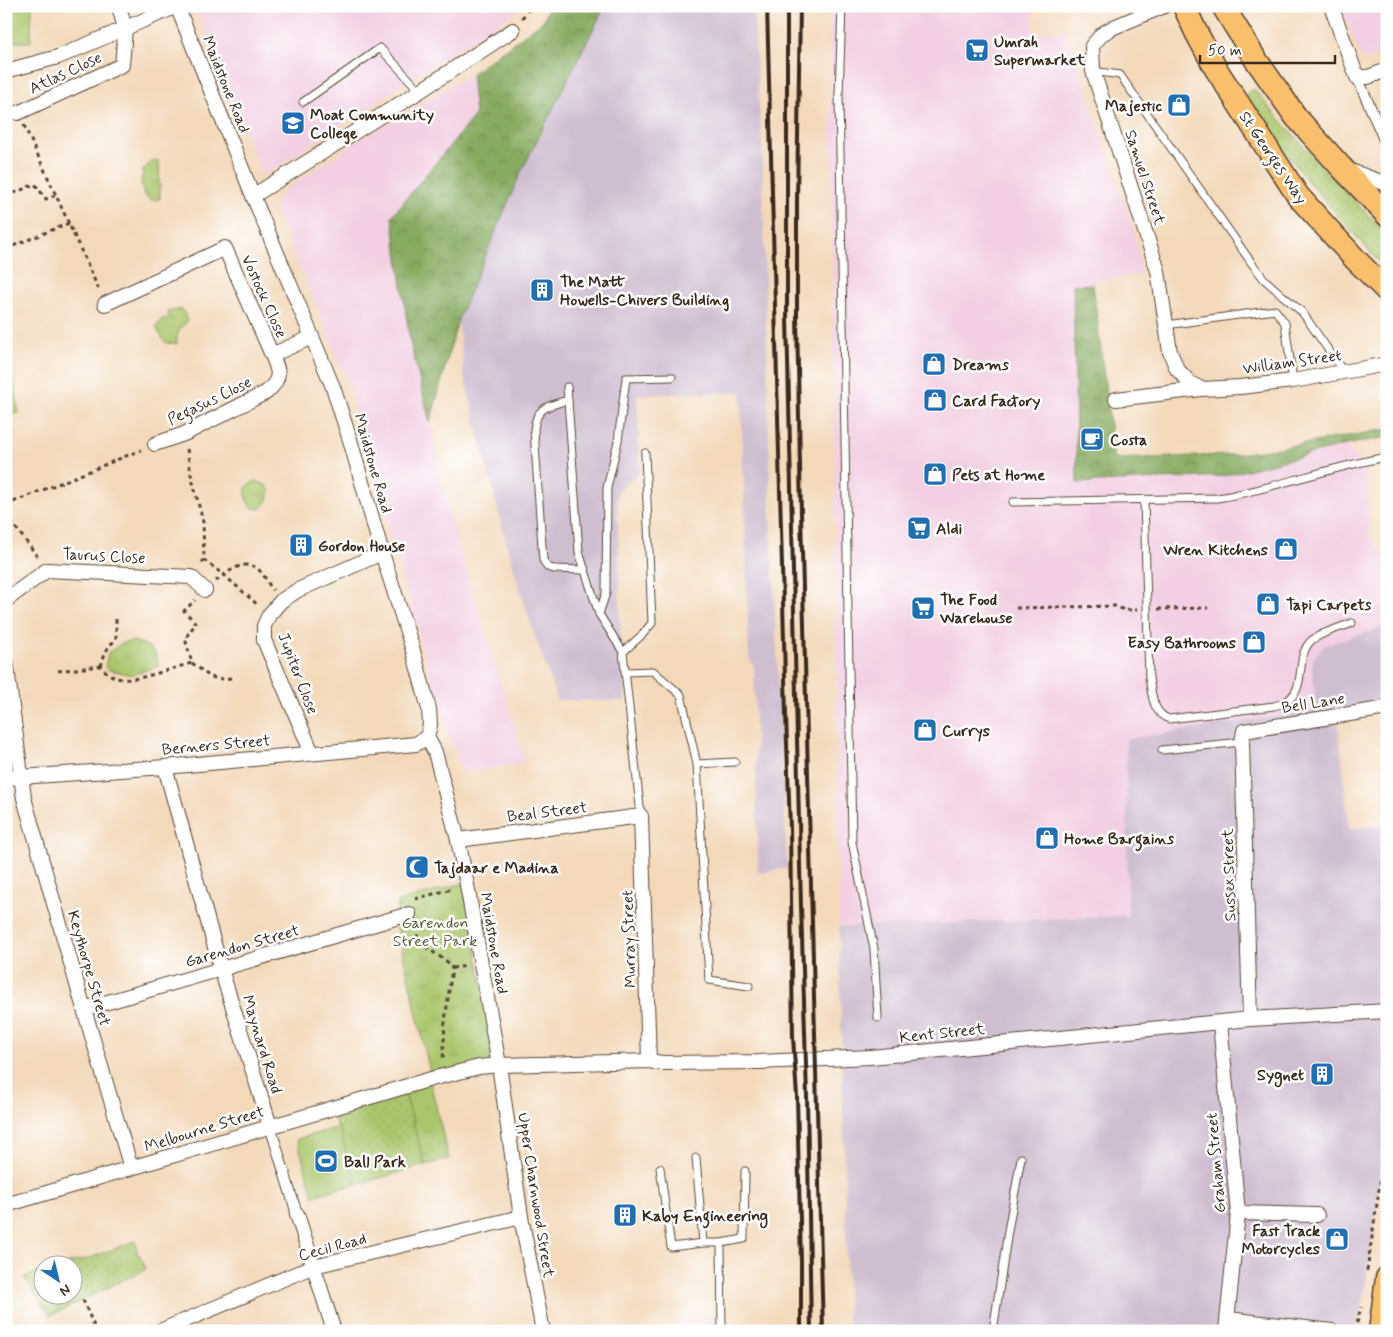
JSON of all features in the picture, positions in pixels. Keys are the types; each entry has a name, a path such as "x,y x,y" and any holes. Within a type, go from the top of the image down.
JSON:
{"main road":[{"name":"St Georges Way","path":"1184,6 1216,70 1298,196 1387,291"},
{"path":"1223,6 1254,57 1296,117 1387,215"},
{"path":"1377,1276 1380,1331"}],"street":[{"path":"119,6 125,29"},
{"path":"6,71 58,56 177,6"},
{"name":"Maidstone Road","path":"177,6 253,196 333,387 350,440 429,709 430,725 427,737 435,752 458,840 499,1065"},
{"name":"Samuel Street","path":"1164,6 1102,34 1092,46 1093,71 1158,271 1170,352 1177,368 1190,383 1201,389"},
{"path":"1331,6 1357,77 1387,146"},
{"name":"Atlas Close","path":"18,113 122,64 125,29"},
{"path":"253,196 513,30"},
{"path":"1357,77 1368,77 1387,70"},
{"path":"1341,167 1387,184"},
{"name":"Vostock Close","path":"105,304 224,248 272,355 312,337"},
{"name":"Pegasus Close","path":"155,444 184,434 267,392 277,380 278,370 272,355"},
{"name":"William Street","path":"1116,399 1294,381 1387,364"},
{"name":"Jupiter Close","path":"312,753 264,640 264,626 269,615 281,601 298,590 382,553"},
{"name":"Taurus Close","path":"6,600 47,570 191,577"},
{"path":"191,577 205,590"},
{"path":"6,661 21,777"},
{"name":"Bell Lane","path":"1243,736 1387,708"},
{"name":"Sussex Street","path":"1243,736 1250,1019"},
{"name":"Berners Street","path":"6,778 165,767 416,744 427,737"},
{"name":"Maynard Road","path":"165,767 221,970 334,1331"},
{"name":"Keythorpe Street","path":"21,777 24,798 131,1168"},
{"name":"Beal Street","path":"458,840 641,816"},
{"name":"Murray Street","path":"641,816 649,1061"},
{"name":"Garendon Street","path":"84,1009 409,914"},
{"name":"Kent Street","path":"499,1065 649,1061 662,1064 759,1062 872,1057 1250,1019 1387,1011"},
{"name":"Graham Street","path":"1220,1023 1238,1213 1227,1325"},
{"name":"Melbourne Street","path":"6,1205 446,1075 479,1067 499,1065"},
{"name":"Upper Charnwood Street","path":"499,1065 521,1217 543,1331"},
{"path":"1238,1213 1317,1215"},
{"name":"Cecil Road","path":"160,1331 314,1266 521,1217"},
{"path":"1227,1325 1332,1331"}],"lane":[{"path":"842,6 840,105 852,842 874,949 878,1018"},
{"path":"302,102 380,48 420,91"},
{"path":"1093,71 1120,75 1253,265 1265,280 1302,312 1344,372"},
{"path":"1166,325 1275,310 1285,323 1294,381"},
{"path":"599,614 606,593 607,488 618,442 626,378 672,377"},
{"path":"567,387 579,552 599,614 623,652 641,816"},
{"path":"568,400 546,407 538,413 534,420 544,560 547,566 554,569 584,570"},
{"path":"623,652 652,623 645,453"},
{"path":"1013,502 1217,498 1241,494 1335,468 1387,457"},
{"path":"1144,499 1149,678 1154,702 1158,712 1164,717 1169,719 1274,706 1286,702 1296,692 1300,679 1302,654 1312,640 1352,623"},
{"path":"626,672 653,671 680,695 697,764 709,980 749,986"},
{"path":"1162,750 1243,736"},
{"path":"697,764 735,762"},
{"path":"696,1158 703,1243"},
{"path":"993,1331 1021,1158"},
{"path":"660,1168 671,1247 703,1243 721,1244 744,1239 745,1171"},
{"path":"721,1244 722,1331"}],"path":[{"path":"18,113 105,304"},
{"path":"6,194 10,195 36,184 46,199 56,195"},
{"path":"6,249 69,223"},
{"path":"184,434 191,474 203,522 204,560 191,577"},
{"path":"6,505 155,444"},
{"path":"6,515 47,570"},
{"path":"204,560 269,615"},
{"path":"232,678 221,680 211,678 192,663 187,651 186,642 188,634 196,623 184,611 205,590 237,566 252,565 260,571 281,601"},
{"path":"1016,608 1115,606 1124,610 1147,610 1208,608"},
{"path":"100,666 104,653 112,642 116,640 116,619"},
{"path":"100,666 105,671 121,679 132,680 192,663"},
{"path":"58,671 100,666"},
{"path":"446,1075 443,1059 445,1021 452,968 449,963 420,943 405,902 467,885"},
{"path":"1377,1276 1387,1136"},
{"path":"83,1300 96,1331"},
{"path":"1355,1331 1363,1303"}],"shaded area":[{"name":"Moat Community College","path":"195,6 520,6 515,12 263,176"},
{"path":"605,6 753,6 762,149 771,529 787,868 758,873 754,666 749,657 741,392 637,395 640,471 617,491 620,614 625,701 557,700 522,597 506,542 464,375 458,320 521,172"},
{"path":"830,6 1033,6 1034,34 1066,30 1136,239 1141,274 1092,282 1115,482 1223,476 1346,445 1365,469 1370,538 1387,559 1387,626 1326,645 1312,666 1318,711 1127,739 1129,916 839,927"},
{"path":"1339,6 1387,6 1387,51 1363,61"},
{"path":"471,74 475,115 392,216 410,342 454,533 526,763 462,773 429,671 349,385 275,207 280,193 353,144"},
{"path":"1387,626 1387,703 1337,711 1349,829 1387,825 1387,1129 1363,1303 1355,1331 848,1331 839,927 1128,916 1126,739 1317,711 1312,666 1314,658 1319,651 1326,645"},
{"path":"718,1316 718,1331 649,1331"}],"green space":[{"path":"6,6 32,6 31,42 6,42"},
{"path":"549,6 605,6 521,172 458,320 430,423 410,342 392,216 475,115 471,74 543,21"},
{"path":"1254,89 1319,163 1387,234 1387,270 1310,184 1271,132 1245,94"},
{"path":"159,161 160,199 152,200 144,195 141,184 143,170 151,162"},
{"path":"1093,284 1114,459 1230,455 1387,429 1387,437 1346,445 1223,476 1077,483 1073,285"},
{"path":"182,309 188,321 179,331 177,344 166,343 156,327 163,318 166,319 169,316 168,312"},
{"path":"6,373 13,379 19,413 6,414"},
{"path":"256,481 266,485 270,491 268,500 260,509 252,508 247,501 245,490 249,484"},
{"path":"133,641 143,644 154,652 158,660 158,666 133,675 108,670 105,667 108,653 122,643"},
{"name":"Garendon Street Park","path":"464,883 497,1064 431,1077 396,923 398,902"},
{"path":"430,1082 449,1159 425,1165 404,1090"},
{"path":"404,1090 425,1165 356,1185 334,1118"},
{"name":"Ball Park","path":"339,1127 356,1184 313,1196 297,1139"},
{"path":"135,1241 138,1255 140,1255 146,1269 82,1300 82,1260"},
{"path":"32,1274 32,1289 24,1277"},
{"path":"42,1304 75,1304 50,1316"}],"railway":[{"path":"767,6 790,828 793,1037 797,1097 801,1331"},
{"path":"787,6 787,319 807,1096 811,1331"},
{"path":"800,6 797,317 823,1331"}],"place":[{"name":"Umrah Supermarket","path":"977,50"},
{"name":"Majestic","path":"1179,105"},
{"name":"Moat Community College","path":"293,123"},
{"name":"The Matt Howells-Chivers Building","path":"542,290"},
{"name":"Dreams","path":"934,364"},
{"name":"Card Factory","path":"935,400"},
{"name":"Costa","path":"1092,439"},
{"name":"Pets at Home","path":"935,474"},
{"name":"Aldi","path":"919,528"},
{"name":"Gordon House","path":"301,545"},
{"name":"Wren Kitchens","path":"1286,549"},
{"name":"Tapi Carpets","path":"1268,604"},
{"name":"The Food Warehouse","path":"923,608"},
{"name":"Easy Bathrooms","path":"1254,642"},
{"name":"Currys","path":"925,730"},
{"name":"Home Bargains","path":"1047,838"},
{"name":"Tajdaar e Madina","path":"417,867"},
{"name":"Sygnet","path":"1322,1074"},
{"name":"Ball Park","path":"326,1161"},
{"name":"Kaby Engineering","path":"625,1215"},
{"name":"Fast Track Motorcycles","path":"1337,1239"}]}
